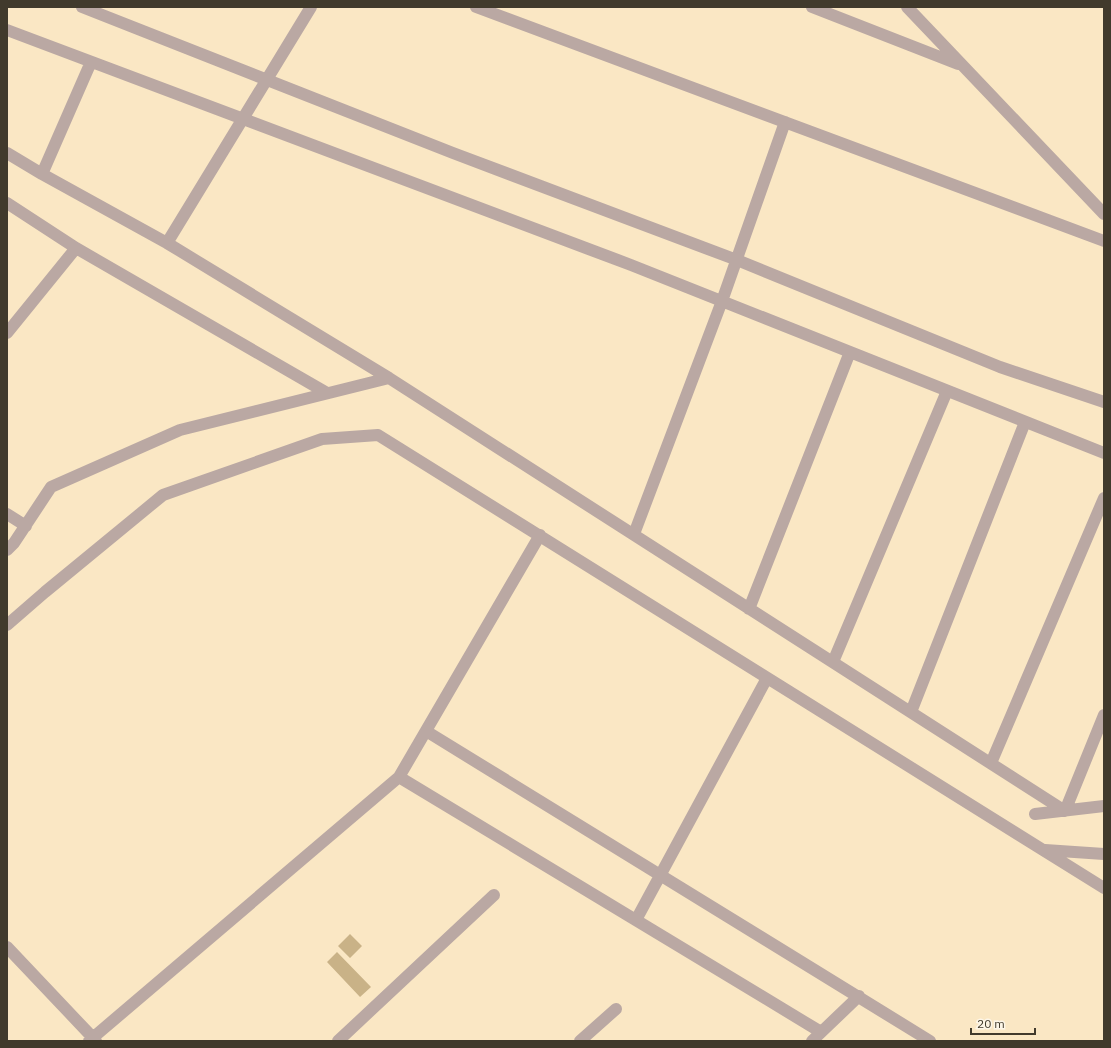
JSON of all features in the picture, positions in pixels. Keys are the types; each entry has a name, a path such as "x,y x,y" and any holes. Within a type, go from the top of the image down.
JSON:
{"street":[{"path":"82,7 453,153 737,260 1000,367 1104,402"},
{"path":"167,243 311,7"},
{"path":"476,7 1104,241"},
{"path":"812,7 963,66"},
{"path":"907,7 1104,214"},
{"path":"7,30 608,256 1104,453"},
{"path":"42,174 91,62"},
{"path":"634,534 722,301 785,122"},
{"path":"7,152 42,174 167,243 389,378 1065,811"},
{"path":"7,202 76,248 327,393"},
{"path":"7,332 76,248"},
{"path":"749,609 850,352"},
{"path":"7,550 26,526 51,487 180,430 389,378"},
{"path":"833,662 947,391"},
{"path":"911,712 1025,422"},
{"path":"7,625 163,494 322,439 378,435 1104,888"},
{"path":"991,763 1104,498"},
{"path":"7,514 26,526"},
{"path":"7,947 93,1040 399,777 540,535"},
{"path":"636,920 767,678"},
{"path":"1065,811 1104,715"},
{"path":"426,731 930,1041"},
{"path":"399,777 821,1032"},
{"path":"1035,814 1104,806"},
{"path":"1042,850 1104,854"},
{"path":"338,1041 494,895"},
{"path":"812,1041 859,996"},
{"path":"580,1041 616,1008"}],"building":[{"path":"350,934 362,946 350,958 338,946"},
{"path":"337,952 371,987 360,997 327,962"}]}
